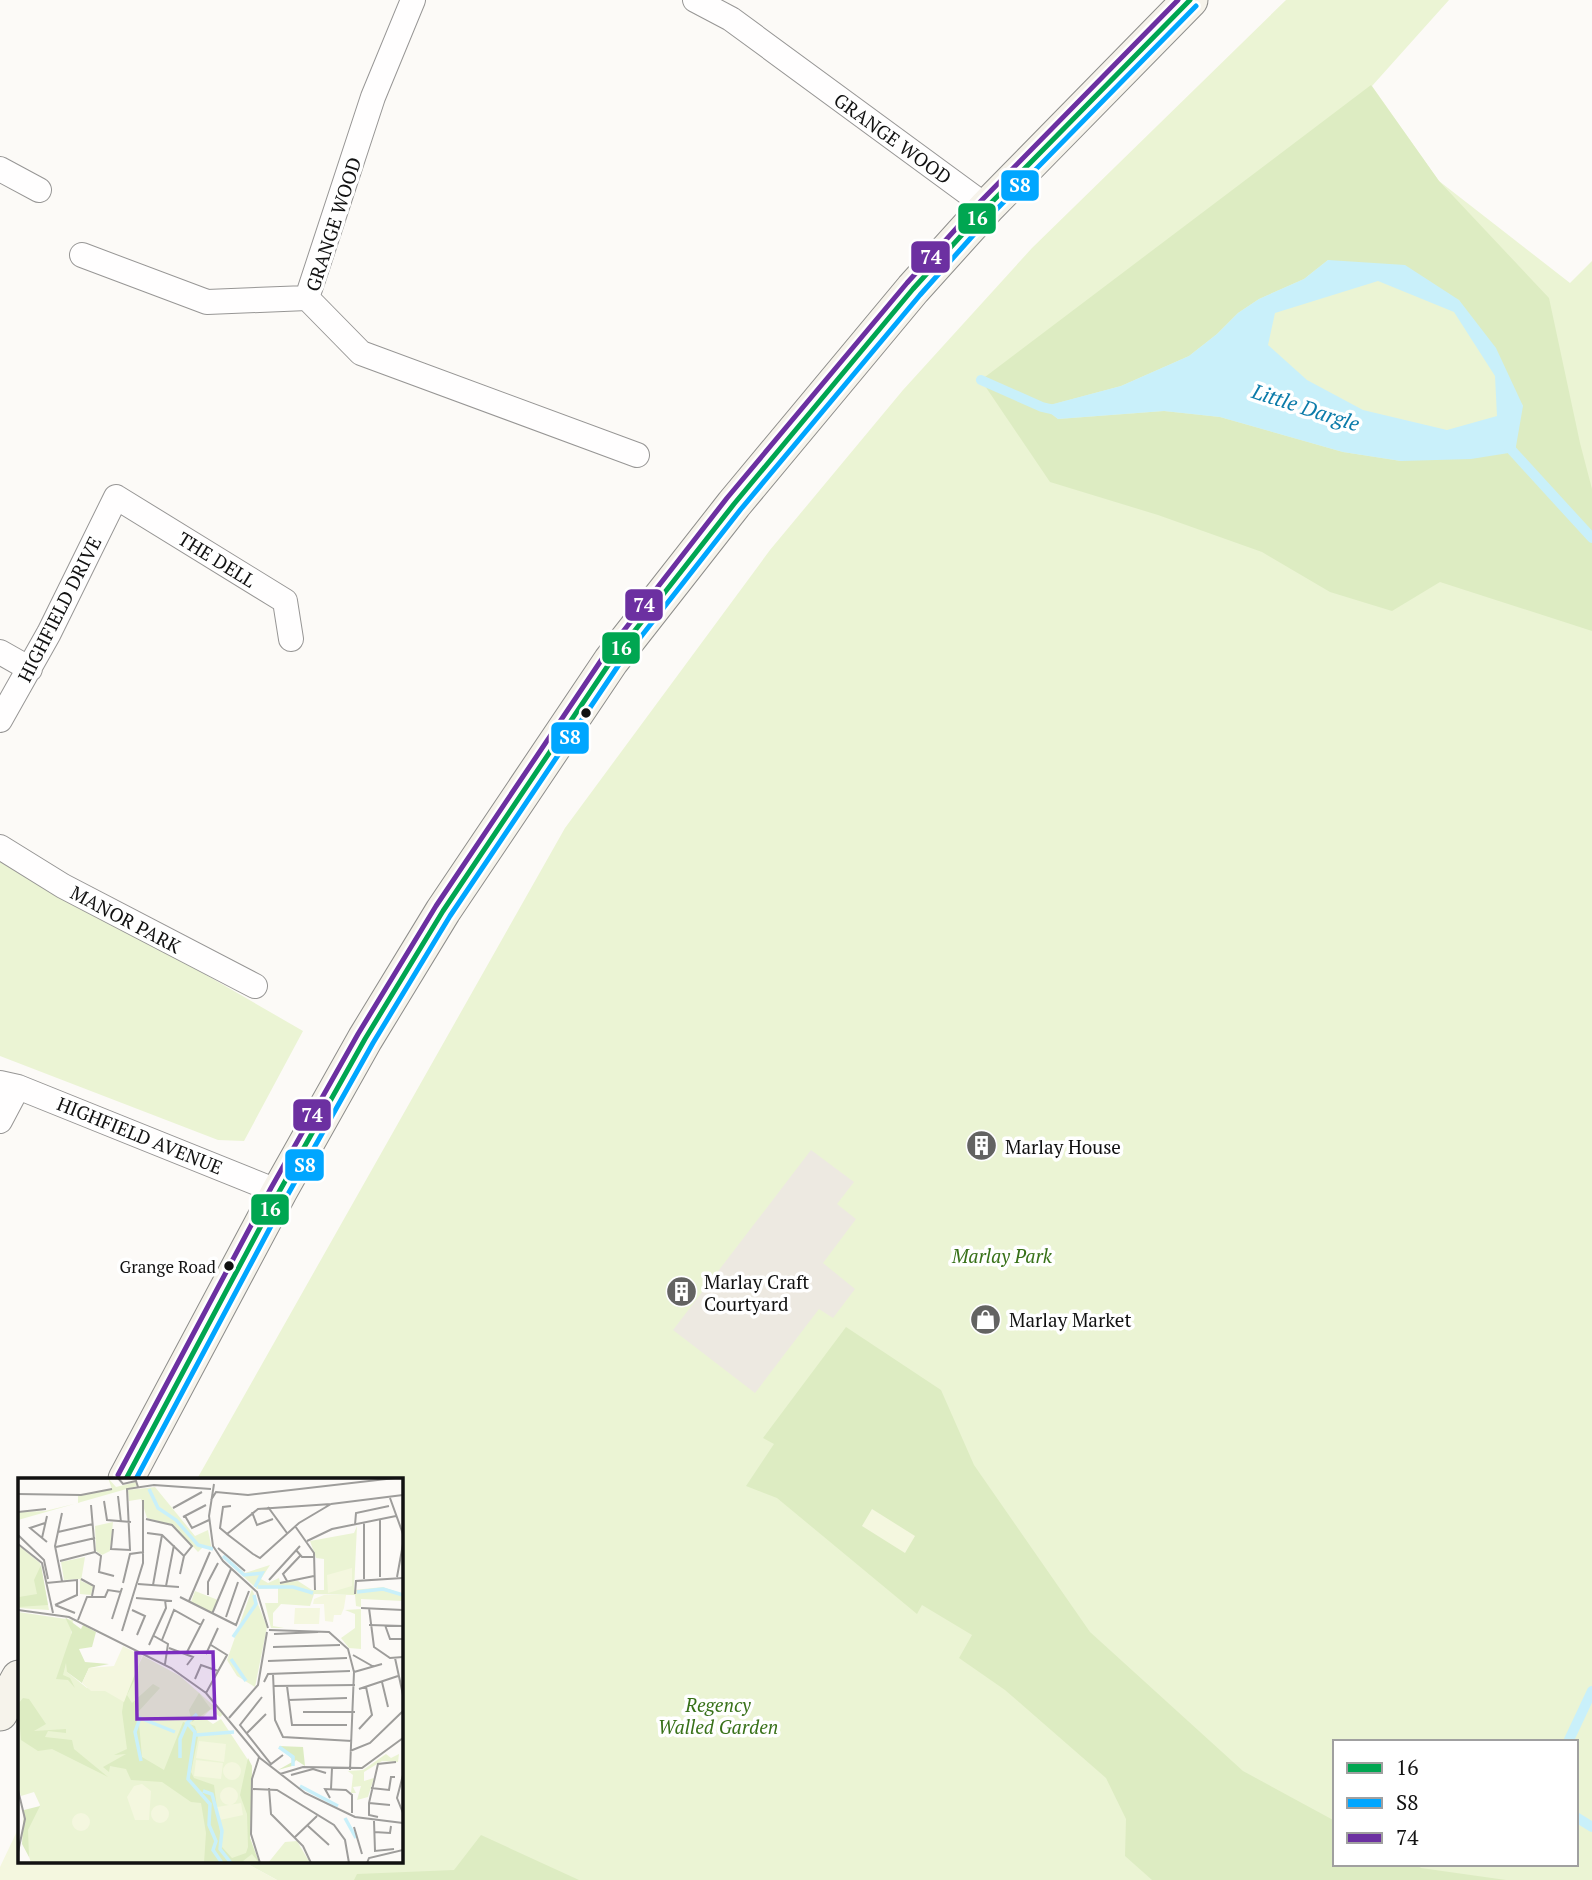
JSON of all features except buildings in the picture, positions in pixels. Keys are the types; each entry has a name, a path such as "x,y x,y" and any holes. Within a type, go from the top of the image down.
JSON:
{"main road":[{"path":"127,1478 279,1192 365,1039 443,911 611,661 734,504 913,289 987,207 1190,0"},
{"path":"0,1713 18,1680"}],"street":[{"name":"GRANGE WOOD","path":"413,0 373,97 307,298 361,353 637,455"},
{"name":"GRANGE WOOD","path":"695,0 731,19 987,207"},
{"path":"0,169 39,190"},
{"path":"82,255 207,302 307,298"},
{"name":"THE DELL","path":"116,496 285,601 291,639"},
{"name":"HIGHFIELD DRIVE","path":"0,720 30,669 116,496"},
{"path":"0,652 30,669"},
{"name":"MANOR PARK","path":"0,847 63,886 255,986"},
{"path":"0,1121 9,1085"},
{"name":"HIGHFIELD AVENUE","path":"9,1085 279,1192"}],"green space":[{"name":"Marlay Park","path":"1286,0 1449,0 1372,86 1439,181 1570,283 1592,261 1592,1880 277,1880 244,1862 402,1862 402,1478 198,1478 565,828 770,550 903,390 1032,248"},
{"path":"1371,85 1439,181 1549,298 1592,489 1592,631 1440,582 1392,611 1330,592 1262,552 1158,515 1050,482 981,380","holes":["1328,260 1459,300 1523,406 1401,461 1343,452 1220,417 1164,411 1058,419 1043,407 1121,386 1189,356 1238,313 1259,299 1304,279"]},
{"path":"0,856 303,1031 244,1141 218,1140 0,1056"},
{"path":"846,1327 941,1390 974,1465 1090,1632 1243,1771 1333,1820 1333,1866 1418,1866 1506,1880 1152,1880 1125,1856 1126,1819 1106,1778 1005,1690 959,1658 972,1635 922,1605 917,1614 777,1498 746,1486 774,1444 763,1438"},
{"path":"872,1509 915,1536 905,1553 862,1526"},
{"path":"18,1829 18,1862 244,1862 277,1880 0,1880 0,1867"},
{"path":"481,1835 579,1880 354,1880 357,1874 454,1870"}],"shaded area":[{"path":"811,1150 854,1182 837,1204 856,1219 823,1263 855,1289 833,1318 819,1309 755,1393 673,1330"}],"water":[{"path":"1328,260 1405,265 1459,300 1496,348 1523,406 1515,452 1471,459 1401,461 1343,452 1220,417 1164,411 1058,419 1042,407 1121,386 1189,356 1238,313 1259,299 1304,279","holes":["1378,281 1454,312 1495,376 1497,416 1447,430 1363,410 1307,380 1268,345 1275,313"]}],"waterway":[{"name":"Little Dargle","path":"981,380 1042,407 1055,410"},
{"name":"Little Dargle","path":"1507,445 1592,538"},
{"path":"1569,1740 1592,1691"},
{"path":"1578,1818 1592,1827"}],"transit line":[{"name":"74","path":"118,1475 271,1188 358,1034 436,906 604,656 727,498 907,283 981,201 1178,0"},
{"name":"16","path":"127,1478 279,1192 365,1039 443,911 611,661 734,504 913,289 987,207 1190,0"},
{"name":"S8","path":"137,1478 287,1196 373,1043 450,916 618,666 741,509 920,295 993,213 1196,6"}],"place":[{"name":"Marlay House","path":"982,1146"},
{"name":"Grange Road","path":"229,1266"},
{"name":"Marlay Craft Courtyard","path":"681,1292"},
{"name":"Marlay Market","path":"986,1319"}],"park label":[{"name":"Regency Walled Garden","path":"718,1715"}]}
